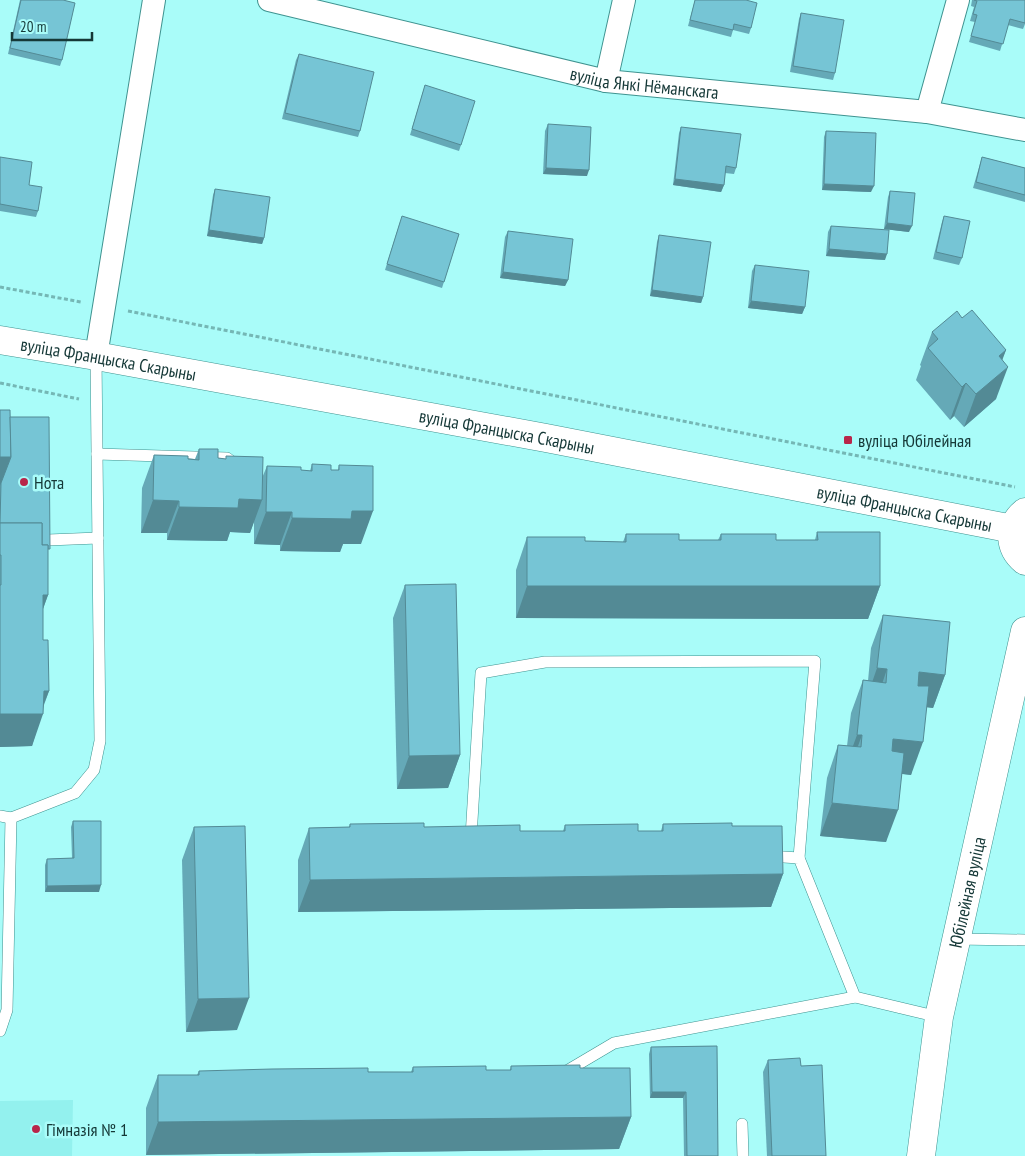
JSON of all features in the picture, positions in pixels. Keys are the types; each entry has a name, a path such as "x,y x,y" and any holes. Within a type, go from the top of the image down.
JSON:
{"street":[{"path":"96,356 154,0"},
{"name":"вуліца Янкі Нёманскага","path":"269,0 292,2 606,81 927,112 1025,130"},
{"path":"606,81 624,0"},
{"path":"927,112 958,0"},
{"name":"вуліца Францыска Скарыны","path":"0,340 546,438 1018,510"},
{"path":"1018,510 1012,537 1014,547 1019,556 1025,561"},
{"name":"Юбілейная вуліца","path":"921,1156 939,1017 1025,631"}],"lane":[{"path":"0,1031 7,1010 6,817 75,794 94,770 100,741 96,356"},
{"path":"97,454 227,458 246,472"},
{"path":"48,540 98,538"},
{"path":"472,837 481,673 545,662 814,661 798,858 855,997"},
{"path":"759,855 798,858"},
{"path":"956,939 1025,940"},
{"path":"559,1076 614,1043 855,997 939,1017"},
{"path":"742,1124 743,1156"}],"path":[{"path":"0,288 104,306 1018,510"},
{"path":"0,383 96,403"}],"shaded area":[{"name":"Гімназія № 1","path":"73,1100 72,1156 0,1156 0,1101"}],"building":[{"path":"21,0 63,0 75,3 62,60 10,48"},
{"path":"695,0 746,0 757,3 751,28 734,24 733,30 690,20"},
{"path":"974,0 1025,0 1025,23 1010,19 1003,44 971,36 977,15 973,14 977,1"},
{"path":"801,13 844,20 835,73 793,66"},
{"path":"299,54 374,72 360,131 285,113"},
{"path":"425,85 475,101 461,145 412,129"},
{"path":"548,124 591,127 589,170 546,168"},
{"path":"681,127 741,134 736,168 726,166 724,185 675,179"},
{"path":"826,131 876,133 874,186 824,184"},
{"path":"0,157 32,162 29,185 42,187 38,211 0,204"},
{"path":"982,157 1025,168 1025,195 976,182"},
{"path":"215,189 270,197 264,238 209,230"},
{"path":"890,191 915,193 912,226 887,223"},
{"path":"402,216 459,234 444,282 387,264"},
{"path":"944,216 970,221 962,258 936,252"},
{"path":"831,226 889,230 887,254 829,249"},
{"path":"508,231 573,239 568,280 503,272"},
{"path":"659,235 711,242 703,297 652,290"},
{"path":"755,265 809,271 805,307 751,301"},
{"path":"972,310 1006,350 999,356 1008,367 976,394 966,383 962,387 928,348 938,339 932,332 957,311 962,318"},
{"path":"0,410 10,410 11,457 0,457"},
{"name":"Нота","path":"10,417 49,417 50,549 48,549 48,545 42,545 42,523 0,523 1,483 11,457"},
{"path":"199,449 218,449 218,458 226,459 226,456 263,457 262,500 239,499 238,508 179,507 179,501 153,500 154,455 188,456 188,459 199,460"},
{"path":"312,464 331,465 331,470 339,470 339,465 373,466 373,511 352,511 351,519 292,518 292,512 266,512 267,466 301,467 301,470 312,471"},
{"path":"0,523 42,523 42,545 48,545 48,595 43,595 43,640 48,640 49,691 44,691 43,714 0,714"},
{"path":"817,532 880,532 880,586 527,586 527,537 585,537 585,541 626,542 626,534 679,534 679,540 721,540 721,534 776,534 776,540 818,540"},
{"path":"456,584 460,755 409,756 405,585"},
{"path":"883,615 950,622 945,675 919,672 918,686 929,686 923,742 893,739 892,751 904,753 898,810 832,803 838,745 861,747 862,735 857,735 863,680 886,683 887,669 877,668"},
{"path":"73,821 101,821 101,885 47,886 47,859 74,858"},
{"path":"424,823 424,827 520,825 520,831 565,831 565,825 638,824 638,831 663,831 663,824 732,823 732,826 782,826 783,874 310,880 309,828 350,827 350,824"},
{"path":"245,826 249,998 198,999 194,827"},
{"path":"717,1046 718,1156 687,1156 686,1092 652,1092 651,1047"},
{"path":"800,1058 801,1066 822,1065 826,1156 772,1156 768,1060"},
{"path":"580,1065 580,1068 630,1068 631,1117 158,1122 158,1075 199,1075 199,1071 272,1069 368,1068 368,1072 413,1072 413,1067 486,1066 486,1070 511,1070 511,1066"}],"place":[{"name":"вуліца Юбілейная","path":"848,440"},
{"name":"Нота","path":"24,482"},
{"name":"Гімназія № 1","path":"36,1129"}]}
